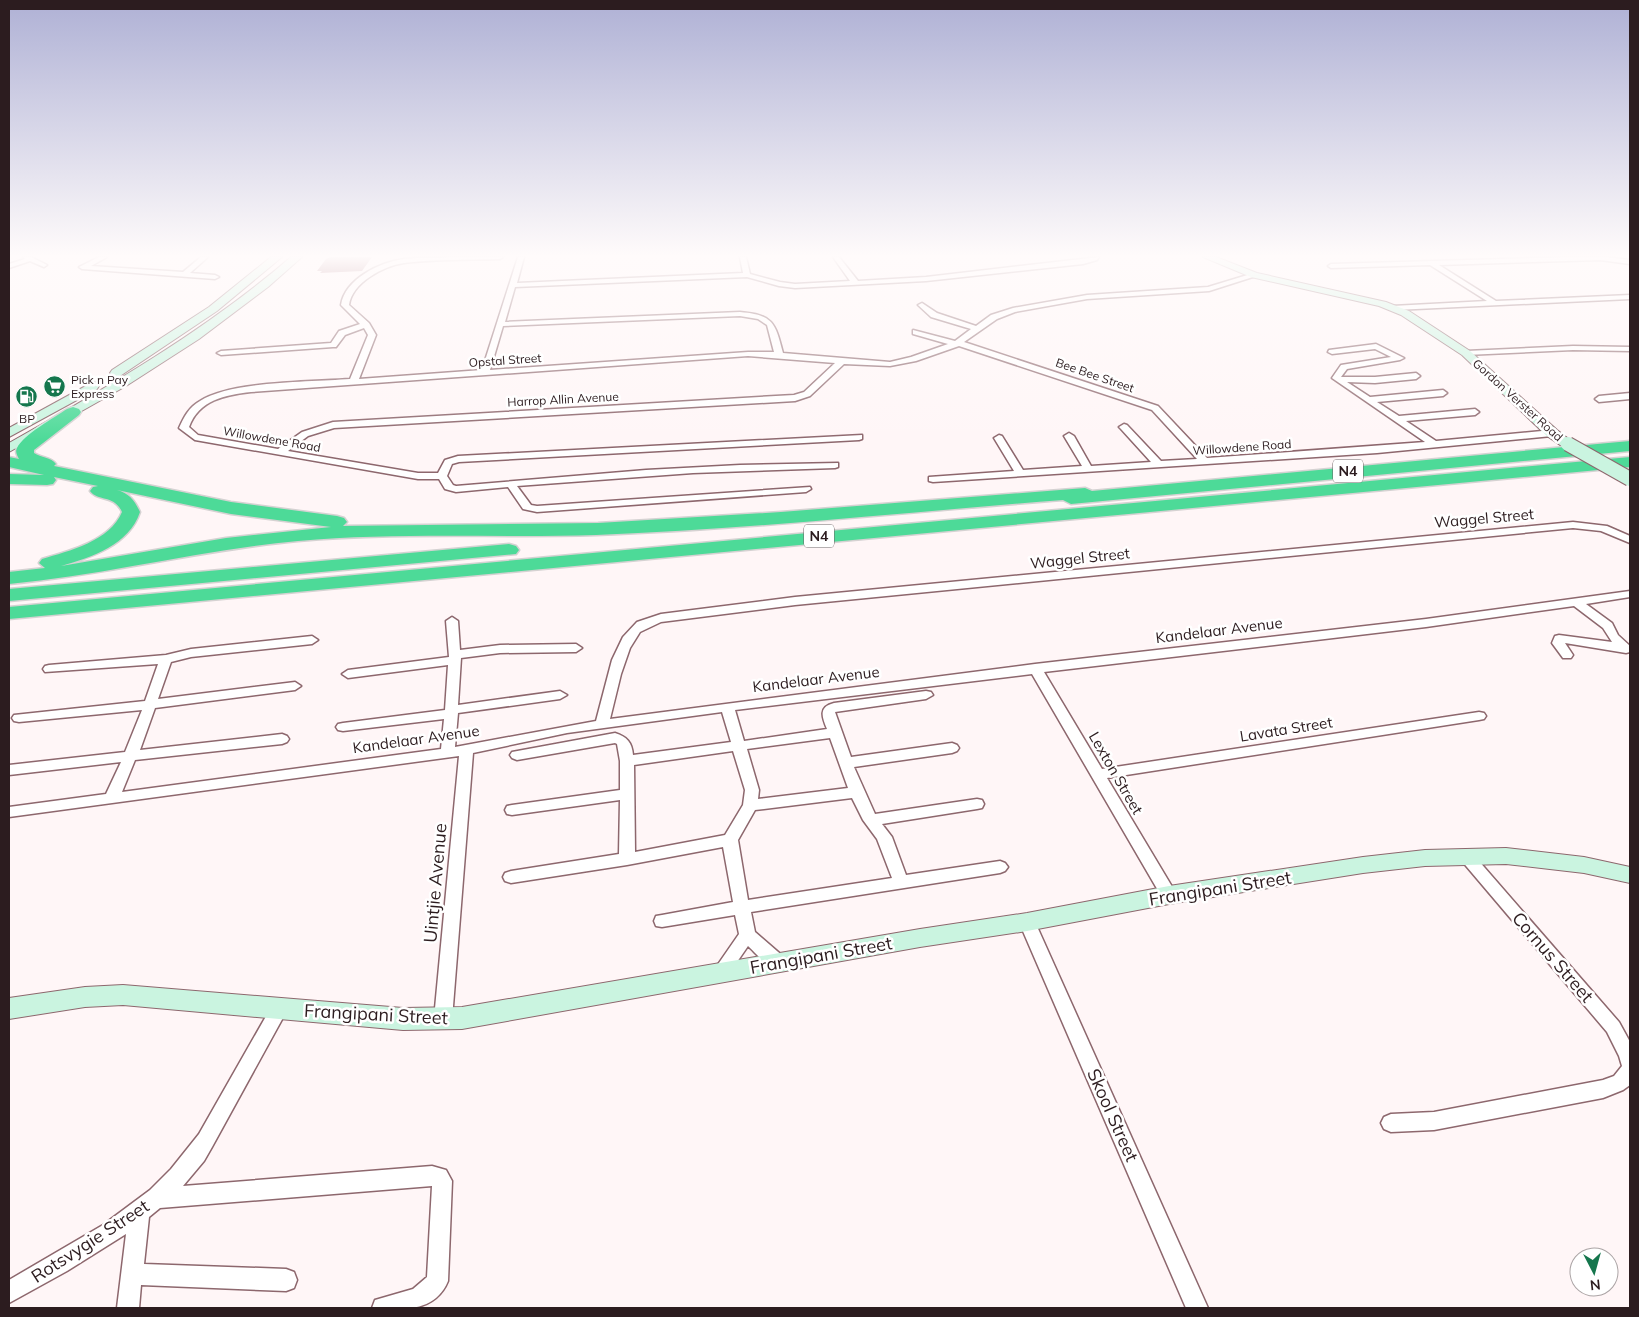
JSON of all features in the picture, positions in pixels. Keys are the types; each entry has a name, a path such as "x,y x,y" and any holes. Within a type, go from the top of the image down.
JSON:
{"highway":[{"path":"73,412 30,442 25,449 25,455 31,459 113,482"},
{"name":"N4","path":"9,595 1630,446"},
{"path":"9,462 256,512 362,525 445,531"},
{"name":"N4","path":"9,613 1630,462"},
{"path":"9,474 110,493 121,497 129,505 130,516 112,536 85,551 52,563 9,573"},
{"path":"9,479 46,480"},
{"path":"9,578 88,569 274,537 363,531 543,531 678,525 1187,486"}],"street":[{"path":"9,433 89,389 199,318"},
{"path":"9,448 156,363 220,318"},
{"path":"354,382 372,334 359,318"},
{"path":"485,373 503,318"},
{"path":"501,324 633,318"},
{"path":"767,318 771,323 779,355"},
{"path":"945,318 978,329"},
{"name":"Opstal Street","path":"251,389 748,354 890,364 913,359 957,343 994,318"},
{"name":"Gordon Verster Road","path":"1415,318 1466,353 1552,433 1630,479"},
{"path":"221,353 333,345 342,333 366,325"},
{"name":"Bee Bee Street","path":"916,332 957,343 1155,408 1205,462"},
{"path":"1332,352 1376,346 1400,358 1344,367 1338,375"},
{"path":"1466,353 1566,348 1630,349"},
{"name":"Harrop Allin Avenue","path":"280,452 305,434 333,425 795,398 806,394 842,361"},
{"path":"1338,375 1362,381 1416,376"},
{"path":"1338,375 1368,400 1434,444"},
{"name":"Willowdene Road","path":"251,389 223,393 202,402 189,414 184,428 195,437 418,476 442,476"},
{"path":"1368,400 1443,393"},
{"path":"1599,399 1630,396"},
{"path":"1397,420 1475,412"},
{"path":"1124,427 1159,465"},
{"name":"Willowdene Road","path":"933,480 1205,462 1552,433"},
{"path":"1069,436 1088,469"},
{"path":"835,464 713,469 510,483 456,489 449,488 442,476 448,462 458,459 859,437"},
{"path":"999,438 1020,473"},
{"path":"510,483 527,507 537,509 806,489"},
{"name":"Waggel Street","path":"602,725 621,655 629,637 640,626 661,618 805,600 1563,526 1597,527 1615,532 1630,540"},
{"name":"Kandelaar Avenue","path":"9,812 448,753 568,729 727,707 1035,668 1426,623 1630,594"},
{"path":"1575,601 1608,626 1613,637 1628,650"},
{"path":"448,753 455,658 452,621"},
{"path":"49,669 166,658 191,653 312,640"},
{"path":"1567,656 1558,643 1560,640 1628,650"},
{"path":"348,674 455,658 500,648 576,648"},
{"path":"112,797 138,739 166,658"},
{"name":"Lexton Street","path":"1035,668 1169,895"},
{"path":"19,718 295,686"},
{"path":"343,727 560,695"},
{"path":"901,882 884,838 857,792 828,715 829,710 834,707 926,695"},
{"path":"727,707 752,790 750,806 730,840 747,934 779,963"},
{"name":"Lavata Street","path":"1098,774 1479,716"},
{"path":"628,761 834,733"},
{"path":"517,755 615,738 622,739 628,761 627,858"},
{"path":"9,770 129,758 282,739"},
{"path":"846,763 952,748"},
{"name":"Uintjie Avenue","path":"443,1019 466,750"},
{"path":"750,806 857,792"},
{"path":"512,810 627,794"},
{"path":"872,820 977,804"},
{"path":"512,877 730,840"},
{"name":"Cornus Street","path":"1391,1123 1434,1121 1603,1089 1619,1084 1628,1076 1630,1066 1628,1055 1613,1027 1466,856"},
{"name":"Frangipani Street","path":"9,1009 84,997 123,995 403,1019 484,1016 920,938 1027,922 1169,895 1364,865 1425,858 1506,856 1546,859 1630,875"},
{"path":"662,921 1000,867"},
{"name":"Skool Street","path":"1027,922 1197,1308"},
{"path":"720,973 747,934"},
{"name":"Rotsvygie Street","path":"9,1292 61,1263 146,1204 183,1169 204,1144 279,1009"},
{"path":"128,1308 132,1274 146,1204 432,1176 439,1177 442,1181 437,1281 432,1290 422,1296 383,1308"},
{"path":"132,1274 286,1280"}],"place":[{"name":"Pick n Pay Express","path":"55,386"},
{"name":"BP","path":"27,397"}]}
